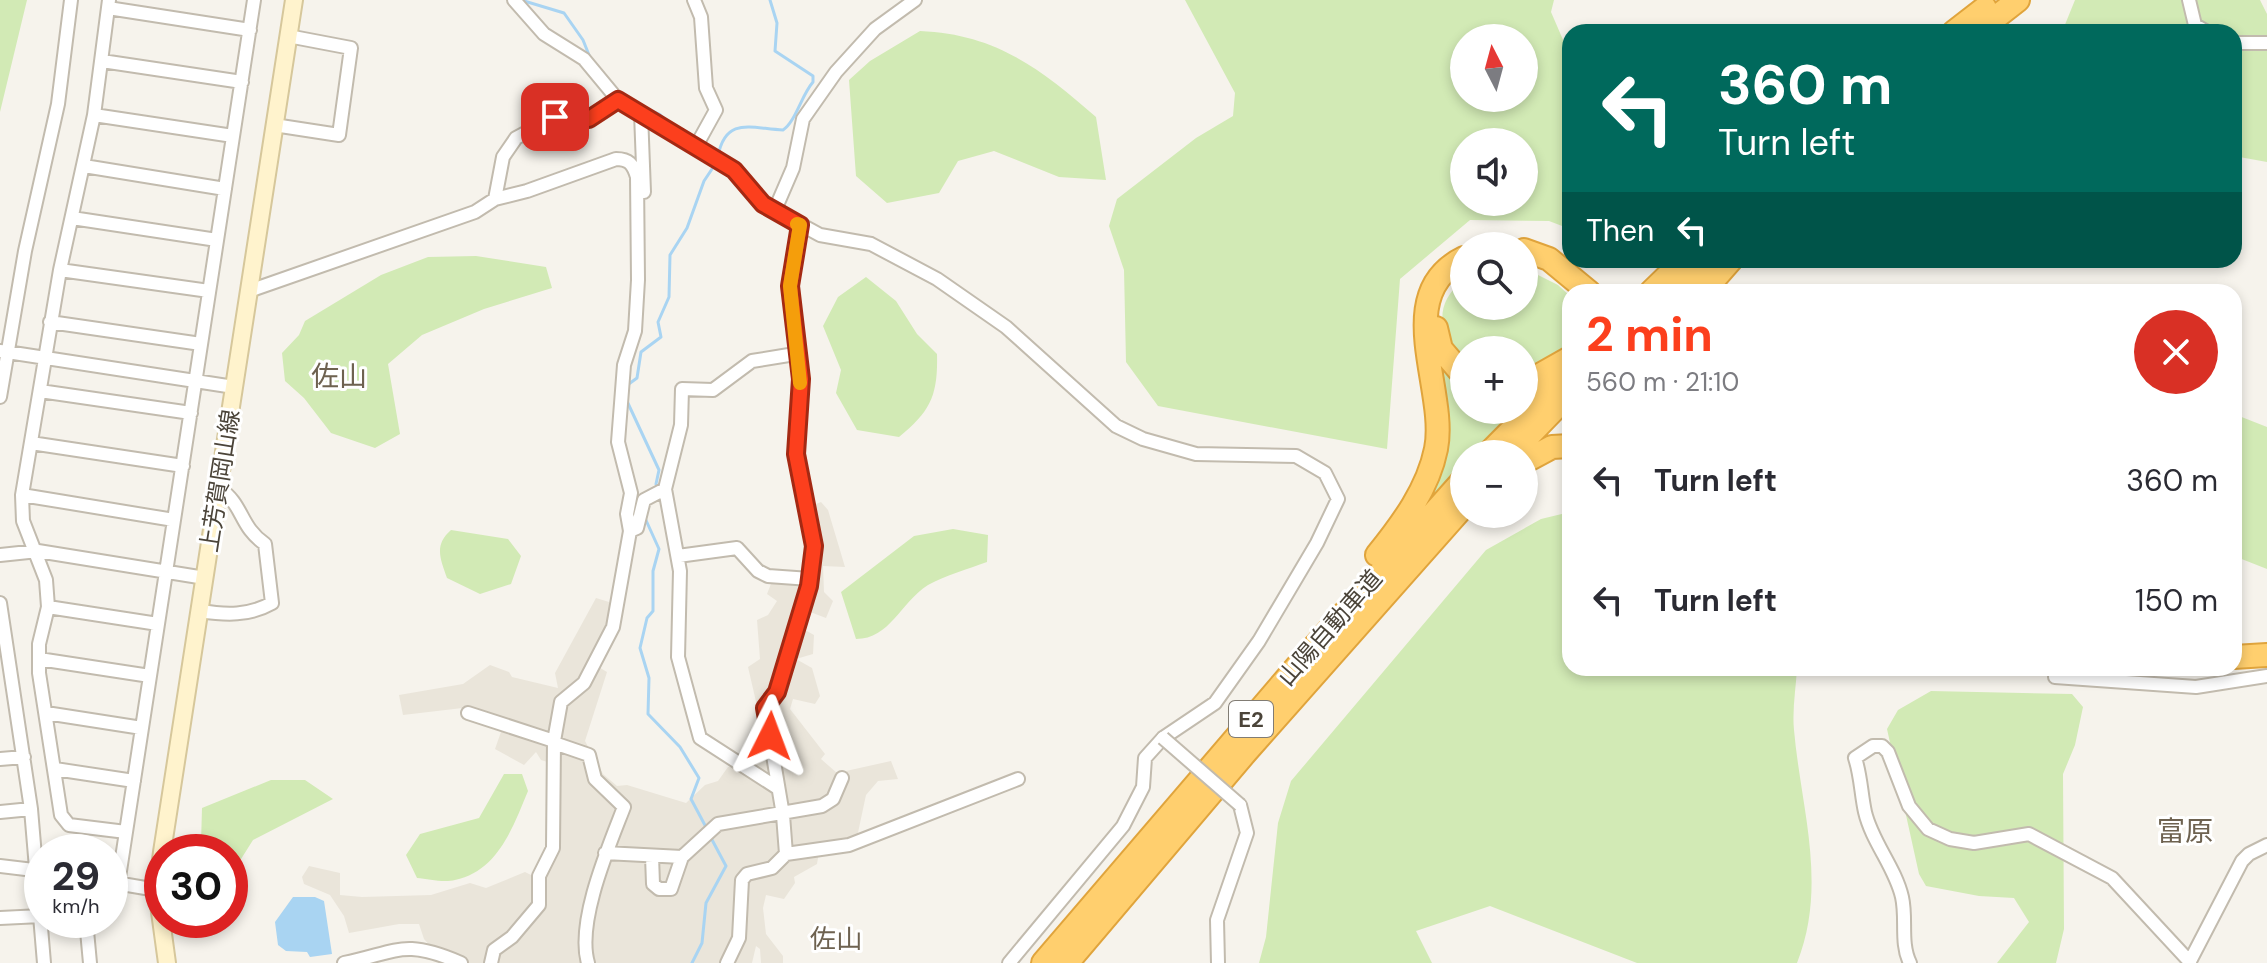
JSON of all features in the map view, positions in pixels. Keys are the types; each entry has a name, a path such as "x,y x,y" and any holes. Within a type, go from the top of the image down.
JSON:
{"highway":[{"path":"1964,24 1995,0"},
{"path":"1987,24 2018,0"},
{"path":"1538,255 1549,259 1579,284"},
{"path":"1538,266 1565,284"},
{"path":"1221,754 1389,541 1428,477 1438,427 1425,317 1436,284 1450,268"},
{"path":"1659,284 1676,268"},
{"path":"1682,284 1698,268"},
{"path":"1710,284 1724,268"},
{"path":"1450,285 1442,294 1435,322 1441,349 1450,360"},
{"path":"1538,375 1562,361"},
{"path":"1502,440 1562,379"},
{"path":"1525,440 1562,401"},
{"path":"1538,454 1552,447 1562,446"},
{"name":"山陽自動車道","path":"1043,963 1221,754 1450,495"},
{"name":"山陽自動車道","path":"1067,963 1246,752 1450,522"},
{"path":"2242,648 2267,646"},
{"path":"2242,657 2267,655"}],"main road":[{"name":"上芳賀岡山線","path":"166,834 294,0"},
{"name":"上芳賀岡山線","path":"164,938 167,963"}],"street":[{"path":"0,397 7,314 58,104 71,0"},
{"path":"250,30 108,4 94,115 50,322 22,495 23,521 38,551 46,580 48,607 39,659 61,815 69,825 126,832 183,466 209,291 242,82 250,30 254,0"},
{"path":"514,0 544,34 584,59 618,100 697,144 734,170 757,199 774,212 820,235 871,244 937,279 1006,327 1116,426 1143,439 1196,454 1296,456 1325,473 1338,499 1317,543 1259,641 1215,703 1163,738 1145,758 1143,787 1123,826 1009,963"},
{"path":"694,0 701,17 706,88 716,110 697,144"},
{"path":"774,212 793,168 803,119 836,72 875,29 915,0"},
{"path":"2189,0 2195,24"},
{"path":"274,125 339,135 351,48 288,36"},
{"path":"2242,43 2267,43"},
{"path":"102,61 242,82"},
{"path":"495,199 503,157 516,138 555,117 589,119 618,100"},
{"path":"637,206 645,191 640,158 641,113"},
{"path":"94,115 233,136"},
{"path":"249,291 462,217 495,199 527,191 616,159 633,165 637,206 635,331 624,365 618,442 631,493 627,514 630,531 613,627 584,683 561,702 555,742 553,848 539,876 539,905 512,937 494,950 491,963"},
{"path":"84,166 225,189"},
{"path":"72,218 217,240"},
{"path":"786,854 783,815 765,708 777,692 810,579 814,546 796,454 801,379 795,354 790,286 800,225"},
{"path":"60,270 209,291"},
{"path":"50,322 201,344"},
{"path":"4,351 234,387"},
{"path":"776,787 700,738 678,657 678,556 665,489 681,425 682,389 713,390 752,361 795,354"},
{"path":"40,391 191,413"},
{"path":"31,443 183,466"},
{"path":"200,611 240,614 257,611 272,603 265,544 249,533 233,498 219,488"},
{"path":"630,531 637,528 644,500 665,489"},
{"path":"22,495 174,520"},
{"path":"678,556 737,548 746,554 758,571 768,576 810,579"},
{"path":"0,555 38,551 205,578"},
{"path":"0,603 4,651 16,704 35,834"},
{"path":"48,607 158,624"},
{"path":"39,659 150,676"},
{"path":"2055,677 2196,687 2267,676"},
{"path":"0,705 16,704"},
{"path":"46,713 142,728"},
{"path":"468,713 589,755 595,779 624,807 595,875 588,963"},
{"path":"1163,738 1240,805 1247,833 1217,920 1218,963"},
{"path":"1910,963 1904,951 1906,922 1897,879 1865,812 1864,783 1855,758 1873,746 1882,746 1888,752 1909,806 1928,829 1950,839 1974,843 2029,834 2112,878 2190,962 2242,861 2267,845"},
{"path":"0,759 24,757"},
{"path":"55,769 134,781"},
{"path":"652,856 653,884 659,889 671,889 682,857 718,824 748,816 783,815 822,806 833,799 842,778"},
{"path":"727,963 739,938 742,880 747,874 772,868 786,854 849,845 1018,779"},
{"path":"0,812 31,809"},
{"path":"605,853 682,857"},
{"path":"0,866 24,869"},
{"path":"0,918 24,917"},
{"path":"42,938 44,963"},
{"path":"88,938 90,963"},
{"path":"344,963 387,950 415,948 461,963"}],"shaded area":[{"path":"821,502 828,510 845,567 823,566 824,592 833,601 826,618 805,610 796,625 814,635 813,654 796,659 812,668 820,696 815,704 793,699 790,709 825,754 821,759 837,773 891,761 898,779 878,781 866,795 856,842 819,852 817,864 794,877 795,883 784,899 766,895 763,908 766,934 783,956 783,963 761,963 760,949 756,946 752,963 445,963 424,939 419,924 399,924 349,933 344,916 330,895 304,884 302,877 309,866 340,873 340,895 362,897 431,895 470,883 486,888 525,872 537,878 542,874 555,858 560,838 561,786 554,764 541,760 536,752 524,765 495,749 502,729 498,719 471,707 403,715 399,695 463,684 490,665 509,672 512,677 558,688 555,673 596,598 609,602 609,617 590,662 607,672 585,741 603,774 617,786 627,785 686,803 705,785 718,781 728,767 748,770 757,759 772,757 768,722 757,706 748,667 760,659 757,620 768,615 777,601 767,594 774,576 803,573 808,560 798,511"}],"green space":[{"path":"0,0 27,0 0,112"},
{"path":"1185,0 1554,0 1551,12 1562,37 1562,226 1549,221 1470,220 1456,232 1450,232 1450,237 1400,279 1387,449 1158,406 1126,362 1124,270 1109,226 1117,199 1196,138 1233,116 1235,93"},
{"path":"2075,0 2260,0 2267,14 2267,162 2242,157 2242,24 2065,24"},
{"path":"920,31 972,39 995,47 1036,69 1056,84 1096,117 1106,180 1059,177 994,151 958,161 939,193 887,203 856,176 849,80 870,61"},
{"path":"476,256 546,267 552,288 484,309 422,335 388,364 400,434 375,448 331,433 304,398 285,381 282,353 299,335 305,321 381,275 428,257"},
{"path":"1538,275 1562,289 1562,350 1538,364 1538,336 1450,336 1450,344 1443,322 1450,295 1450,320 1538,320"},
{"path":"866,277 896,301 917,334 937,354 936,381 930,401 919,419 899,437 857,430 836,393 841,370 823,326 838,297"},
{"path":"1432,356 1450,371 1450,424 1504,424 1488,440 1450,440 1450,480 1425,507"},
{"path":"2242,417 2267,427 2267,569 2242,559"},
{"path":"1562,514 1562,676 1796,676 1794,730 1812,876 1806,934 1797,963 1637,963 1490,906 1416,931 1432,963 1259,963 1266,937 1278,823 1291,781 1486,550 1525,528 1538,528 1538,521"},
{"path":"953,529 988,535 987,562 928,585 878,633 856,639 841,592 914,536"},
{"path":"451,530 508,539 521,556 511,584 480,594 447,578 440,547"},
{"path":"1931,691 2072,694 2083,707 2075,745 2063,774 2064,929 2056,963 1997,963 2029,922 2014,898 1979,896 1926,886 1919,874 1887,729 1898,710"},
{"path":"504,774 522,774 528,791 510,833 493,857 470,875 455,880 417,878 406,855 420,834 479,818"},
{"path":"271,780 305,780 333,799 253,840 248,848 248,834 201,834 202,808"}],"water":[{"path":"293,897 315,897 324,901 332,954 310,957 307,952 286,951 278,945 275,922"}],"waterway":[{"path":"521,0 564,13 583,40 591,60"},
{"path":"718,156 727,134 734,129 783,130 813,82 813,76 775,51 777,23 770,0"},
{"path":"633,102 659,114 674,127"},
{"path":"626,386 637,378 641,352 661,337 658,322 669,297 670,255 687,228 704,181 716,163"},
{"path":"626,399 659,470 656,484"},
{"path":"645,518 659,549 653,571 653,611 647,618 640,648 649,678 648,714 680,747 699,778 691,799 707,829"},
{"path":"692,963 702,943 706,903 726,866 710,836"}],"slow traffic":[{"path":"797,224 800,225 797,255 790,286 800,383"}],"district":[{"name":"佐山","path":"339,376"},
{"name":"富原","path":"2185,831"},
{"name":"佐山","path":"836,939"}],"route":[{"path":"555,117 589,119 618,100 657,120 695,148 734,170 763,204 800,225 790,286 795,354 801,379 796,454 814,546 809,586 777,692 765,708 770,736"}]}
